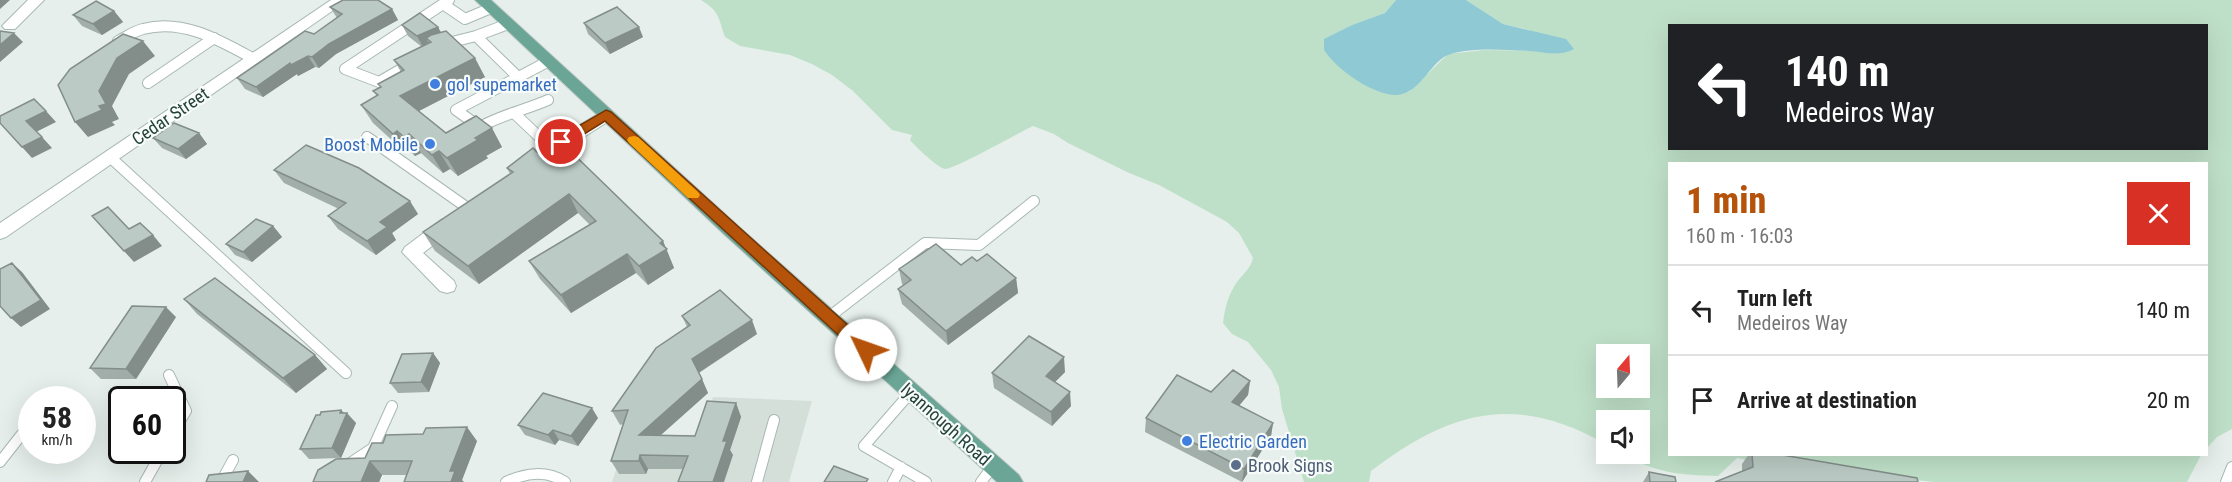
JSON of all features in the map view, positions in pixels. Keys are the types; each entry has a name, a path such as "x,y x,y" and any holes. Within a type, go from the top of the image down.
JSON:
{"main road":[{"name":"Iyannough Road","path":"487,4 732,231 911,392 987,474 1012,482"}],"street":[{"path":"10,26 37,0"},
{"name":"Cedar Street","path":"0,232 341,0"},
{"path":"530,165 606,115"},
{"path":"447,286 411,252 487,196"}],"lane":[{"path":"416,60 379,82 345,69 446,2 465,20 487,4"},
{"path":"435,49 508,24"},
{"path":"104,48 147,28 183,27 204,33 254,59"},
{"path":"476,36 519,78"},
{"path":"148,83 214,38"},
{"path":"548,62 456,110 480,127 498,117 515,114 548,100"},
{"path":"515,114 552,149"},
{"path":"367,137 469,208"},
{"path":"110,157 159,199 240,277 346,373"},
{"path":"829,317 926,243 979,245 1034,201"},
{"path":"169,375 174,386"},
{"path":"911,392 864,446 926,482"},
{"path":"338,471 373,448 392,406"},
{"path":"758,482 774,420"},
{"path":"0,462 18,439"},
{"path":"220,482 233,460"},
{"path":"145,482 155,464"},
{"path":"2226,482 2232,467"},
{"path":"893,482 901,468"},
{"path":"506,482 519,476 554,475 565,482"}],"shaded area":[{"path":"713,397 812,401 789,482 612,482 628,434 700,435"}],"green space":[{"path":"701,0 1396,0 1385,13 1352,25 1325,39 1409,92 1448,54 1484,50 1535,51 1530,30 1503,24 1466,0 2232,0 2232,429 2217,437 2208,447 2208,162 1668,162 1668,456 2200,456 2187,482 1934,482 1775,465 1737,458 1718,476 1691,475 1668,472 1643,464 1650,464 1650,410 1596,410 1596,439 1573,428 1542,418 1513,414 1484,416 1457,422 1400,450 1371,471 1369,482 1304,482 1282,409 1279,387 1271,370 1248,342 1232,334 1223,323 1231,292 1253,258 1239,233 1227,222 1159,185 1129,173 1054,134 1033,126 960,164 951,168 942,168 910,140 912,135 892,130 853,91 832,75 790,55 740,46 725,37 718,16"}],"water":[{"path":"1396,0 1466,0 1503,24 1566,39 1574,49 1558,53 1470,50 1451,54 1438,62 1420,82 1406,93 1388,94 1367,86 1346,73 1324,50 1324,39 1352,25 1385,13"}],"building":[{"path":"343,0 378,0 392,9 329,44 312,57 308,56 291,65 290,63 256,87 237,78 305,31 314,34 342,14 330,7"},
{"path":"96,1 114,11 93,24 73,15"},
{"path":"617,7 639,27 605,43 584,23"},
{"path":"420,13 438,27 417,36 402,25"},
{"path":"0,31 14,33 0,45"},
{"path":"446,31 475,58 400,96 446,133 476,116 492,128 475,138 478,140 447,158 439,151 432,155 409,134 404,137 397,131 393,134 361,105 378,95 373,91 381,87 378,84 404,70 394,60 431,42 426,38 431,35"},
{"path":"123,34 143,41 117,58 99,91 106,104 99,106 102,110 75,122 58,85 70,69"},
{"path":"34,99 46,111 26,121 42,137 22,147 0,123 0,116"},
{"path":"174,123 199,133 178,149 153,138"},
{"path":"559,140 663,241 660,243 667,249 639,266 627,254 561,295 529,261 596,221 569,194 468,266 423,232 513,172 507,168 533,148 537,152"},
{"path":"306,145 359,168 410,201 380,222 387,227 367,241 328,216 346,203 274,170"},
{"path":"108,207 129,229 140,223 153,235 124,251 92,216"},
{"path":"256,219 273,226 243,252 226,244"},
{"path":"936,244 961,265 972,257 977,261 987,254 1016,278 946,331 898,289 911,280 899,269"},
{"path":"12,263 41,300 11,318 0,306 0,269"},
{"path":"215,278 315,355 283,378 184,299"},
{"path":"720,290 752,320 692,359 702,379 639,435 695,436 707,401 736,403 723,441 727,441 713,482 678,482 688,456 640,455 639,461 611,461 628,410 612,411 656,348 690,325 682,316"},
{"path":"132,306 166,307 126,369 90,368"},
{"path":"1029,336 1064,357 1046,376 1070,392 1051,412 992,373"},
{"path":"433,353 421,382 390,383 402,354"},
{"path":"1233,370 1250,381 1232,402 1273,423 1244,469 1146,418 1177,375 1211,392"},
{"path":"543,393 592,408 571,436 553,430 548,435 518,425"},
{"path":"341,410 340,413 347,413 332,448 300,449 316,415 320,415 321,412"},
{"path":"467,427 450,471 455,471 451,482 404,482 412,461 370,461 361,482 313,482 318,470 336,459 365,458 372,443 383,443 386,435 423,434 426,428"},
{"path":"1752,456 1789,456 1917,478 1918,482 1715,482 1753,467"},
{"path":"834,466 868,479 866,482 824,482"},
{"path":"248,471 243,482 206,482 209,475"},
{"path":"1649,472 1675,477 1676,482 1650,482"}],"slow traffic":[{"path":"634,140 693,195"}],"place":[{"name":"gol supemarket","path":"435,84"},
{"name":"Boost Mobile","path":"430,144"},
{"name":"Electric Garden","path":"1187,441"},
{"name":"Brook Signs","path":"1236,465"}],"route":[{"path":"561,142 606,115 866,350"}]}
